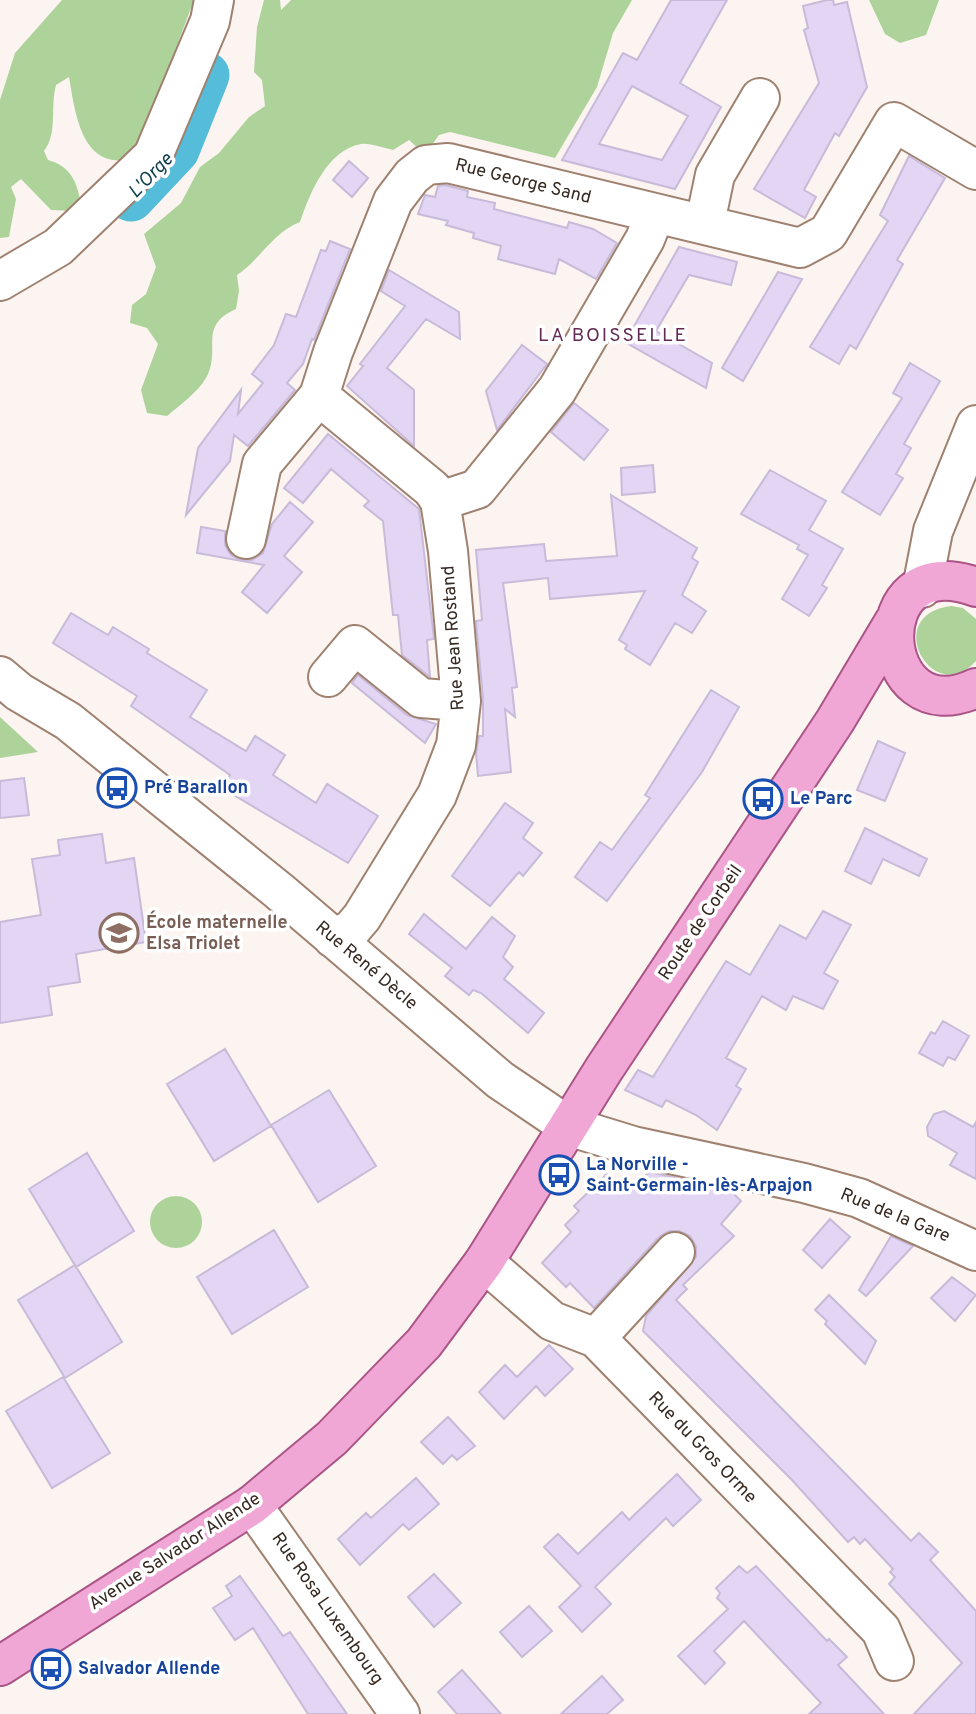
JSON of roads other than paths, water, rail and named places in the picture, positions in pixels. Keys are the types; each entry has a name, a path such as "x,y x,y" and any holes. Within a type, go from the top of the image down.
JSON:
{"main road":[{"path":"922,587 935,583 969,585"},
{"name":"Route de Corbeil","path":"568,1126 835,721 900,608 922,587"},
{"path":"894,622 892,640 895,657 904,673 917,685 932,693 950,695 976,688"},
{"path":"835,721 878,694 917,685"},
{"name":"Avenue Salvador Allende","path":"0,1666 252,1505 332,1438 378,1394 424,1343 484,1262 568,1126"}],"street":[{"path":"0,281 58,247 153,156 210,21 214,0"},
{"path":"705,223 715,175 760,98"},
{"name":"Rue George Sand","path":"319,396 332,352 393,201 412,176 426,165 448,163 800,248 828,233 894,122 976,170"},
{"path":"246,539 262,464 319,396 421,478 440,501 477,489 557,390 645,239 655,214"},
{"path":"922,587 933,531 976,425"},
{"path":"946,499 951,550 969,585"},
{"name":"Rue Jean Rostand","path":"333,938 351,930 362,917 437,796 456,745 461,701 448,551 440,501"},
{"path":"328,677 355,645 421,698 461,701"},
{"name":"Rue René Dècle","path":"0,676 19,692 68,721 333,938 500,1080 568,1126"},
{"name":"Rue de la Gare","path":"568,1126 634,1146 753,1171 859,1198 976,1251"},
{"path":"596,1338 675,1252"},
{"name":"Rue du Gros Orme","path":"484,1262 552,1321 596,1338 881,1630 894,1661"},
{"name":"Rue Rosa Luxembourg","path":"252,1505 400,1714"}],"waterway":[{"name":"L'Orge","path":"131,198 176,150 206,75"}],"place":[{"name":"Pré Barallon","path":"117,788"},
{"name":"Le Parc","path":"763,799"},
{"name":"École maternelle Elsa Triolet","path":"119,933"},
{"name":"La Norville - Saint-Germain-lès-Arpajon","path":"559,1175"},
{"name":"Salvador Allende","path":"51,1669"}],"district":[{"name":"LA BOISSELLE","path":"613,336"}]}
